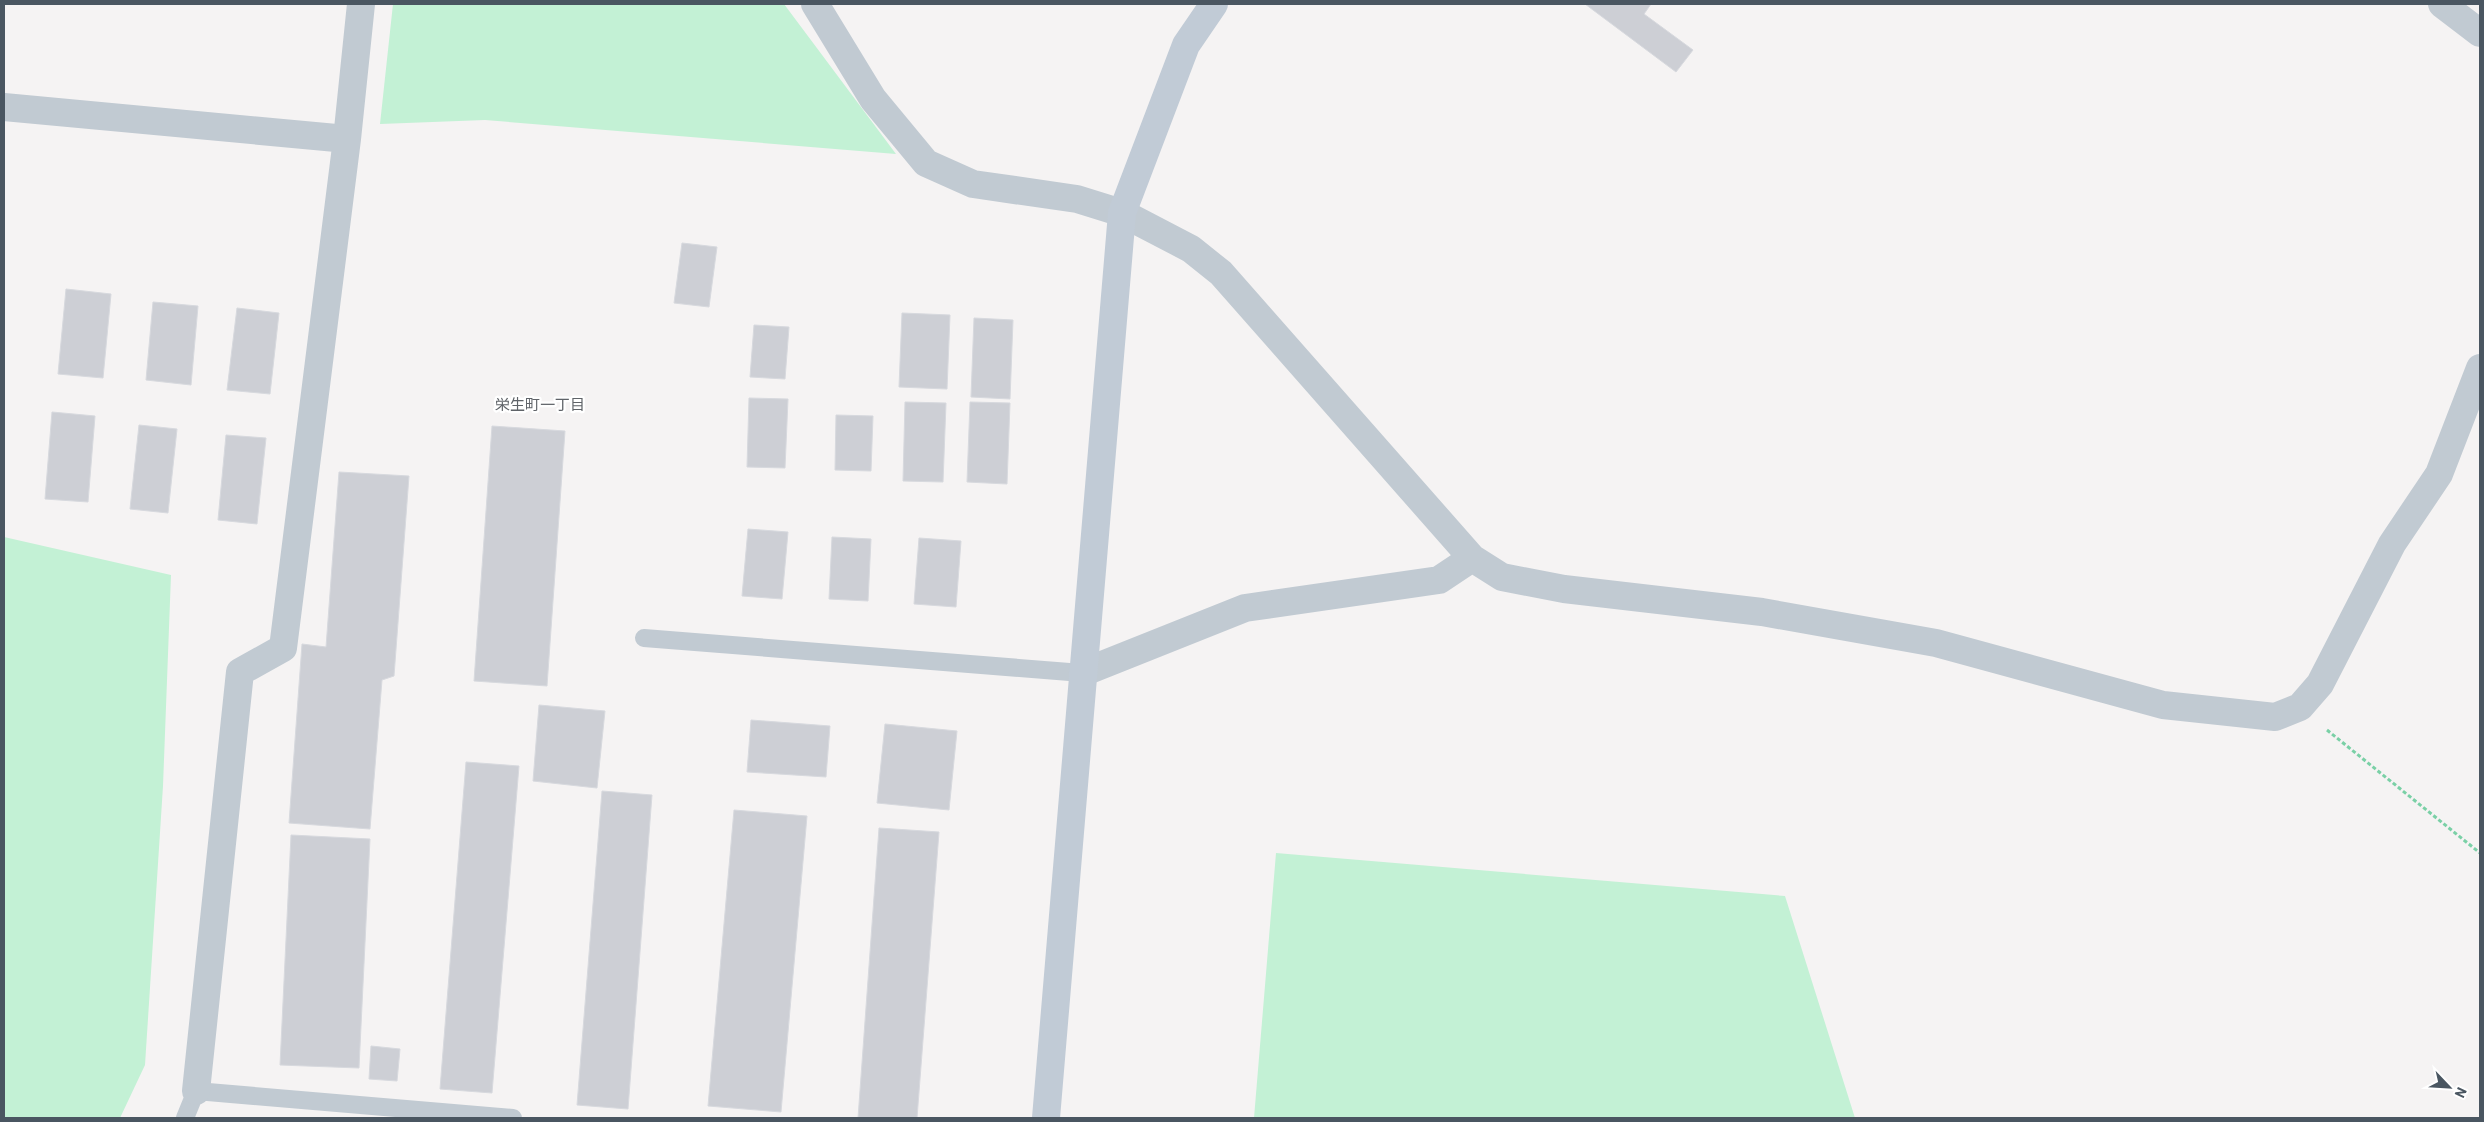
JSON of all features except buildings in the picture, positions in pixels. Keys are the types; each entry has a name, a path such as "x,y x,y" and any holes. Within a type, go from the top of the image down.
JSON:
{"street":[{"path":"196,1091 240,672 283,648 361,4"},
{"path":"815,4 873,98 926,163 973,184 1077,199 1122,213 1191,250 1221,273 1472,558 1502,577 1564,589 1762,612 1936,643 2163,706 2275,717 2300,707 2320,684 2392,544 2440,474 2480,368"},
{"path":"1046,1118 1122,213 1186,45 1214,4"},
{"path":"2442,4 2480,33"},
{"path":"4,107 346,139"},
{"path":"1082,673 1245,608 1439,580 1472,558"}],"lane":[{"path":"644,638 1082,673"},
{"path":"185,1118 196,1091 513,1118"}],"path":[{"path":"2300,707 2480,853"}],"green space":[{"path":"393,4 784,4 896,154 485,120 380,124"},
{"path":"4,537 171,575 163,786 145,1065 120,1118 4,1118"},
{"path":"1276,853 1785,896 1855,1118 1254,1118"}],"district":[{"name":"栄生町一丁目","path":"540,405"}]}
